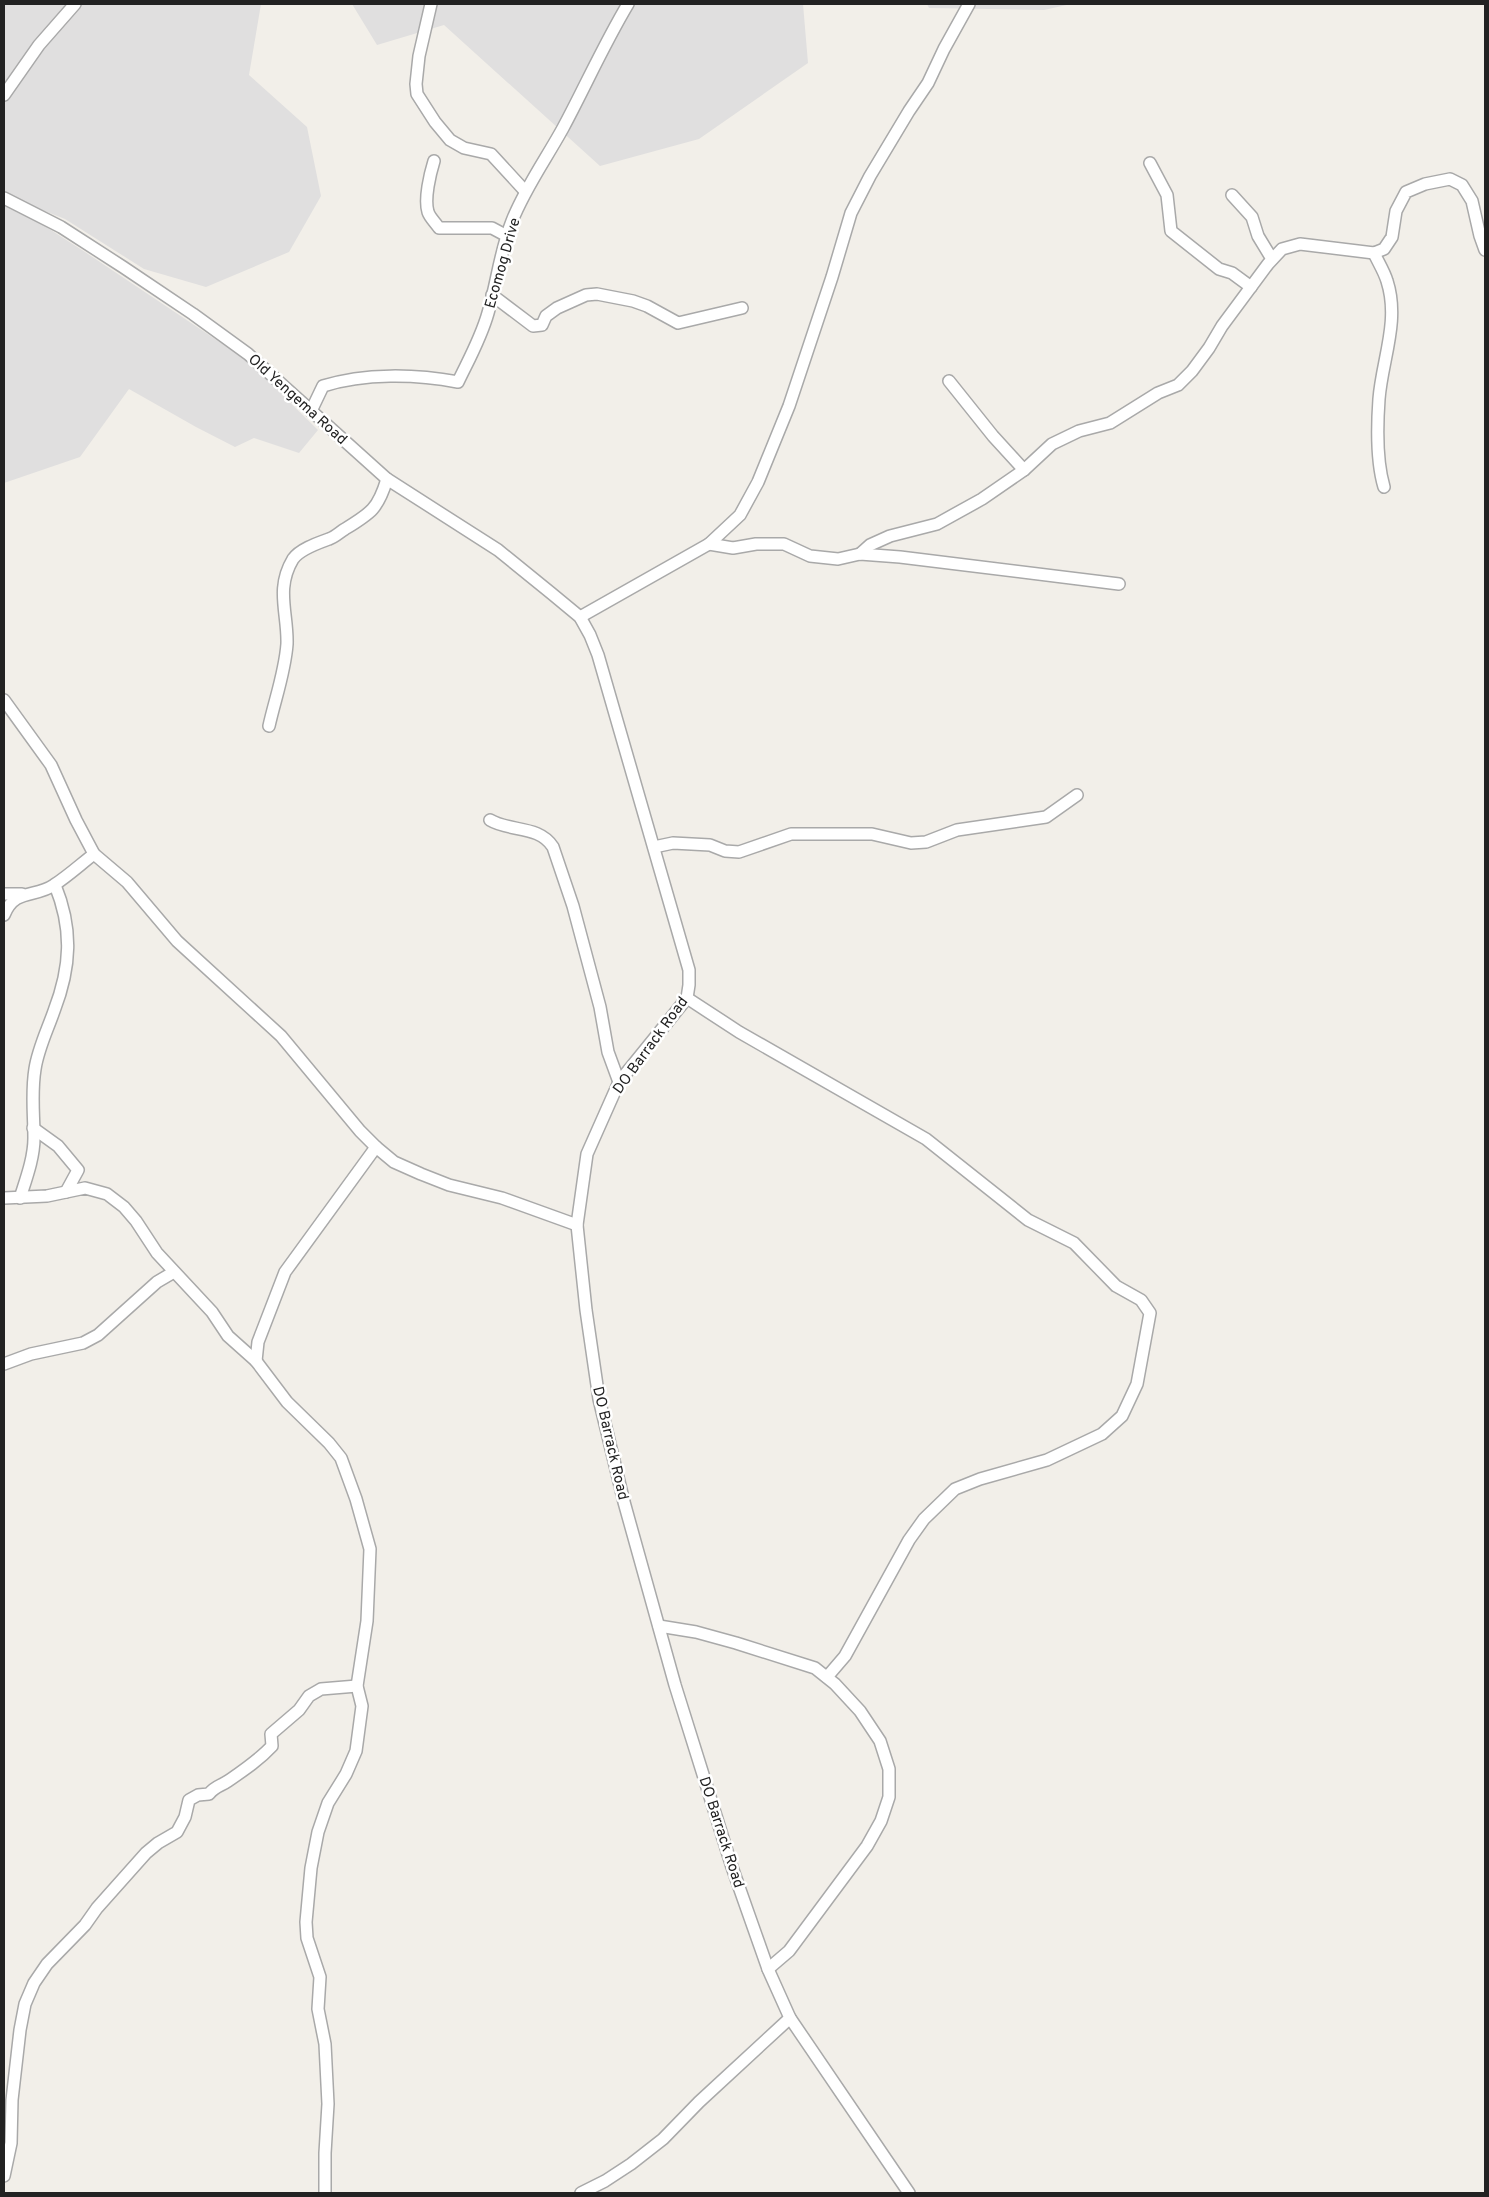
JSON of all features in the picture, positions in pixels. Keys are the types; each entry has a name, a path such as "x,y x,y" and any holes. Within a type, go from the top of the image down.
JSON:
{"street":[{"path":"4,95 39,45 75,4"},
{"path":"431,4 419,56 416,84 417,94 435,122 450,140 464,148 491,154 525,191"},
{"name":"Ecomog Drive","path":"311,410 323,386 338,382 376,377 439,379 458,382 479,341 507,236 525,191 564,126 596,60 628,4"},
{"path":"580,618 709,544 740,515 758,482 798,380 832,277 850,213 879,160 928,83 969,4"},
{"path":"434,161 427,188 427,205 428,211 439,228 492,228 507,236"},
{"path":"1150,163 1154,167 1167,195 1171,231 1219,269 1232,273 1251,287"},
{"path":"860,554 870,545 890,536 938,524 982,499 1024,470 1052,444 1079,431 1110,423 1158,393 1178,384 1192,371 1210,348 1222,326 1282,248 1300,244 1374,253 1384,249 1392,237 1396,211 1406,192 1425,184 1450,179 1462,185 1472,201 1485,250"},
{"path":"1232,195 1252,217 1258,236 1272,259"},
{"name":"Old Yengema Road","path":"4,198 61,228 193,314 248,354 387,479 498,550 580,618"},
{"path":"1374,253 1387,280 1392,310 1388,349 1379,398 1379,471 1384,487"},
{"path":"492,295 533,326 542,325 546,316 557,308 586,295 597,294 619,297 647,306 678,323 742,308"},
{"path":"949,381 993,436 1024,470"},
{"path":"269,726 279,689 287,643 283,585 287,571 295,557 318,542 332,538 362,519 377,506 387,479"},
{"path":"709,544 732,548 756,544 784,544 810,556 838,559 860,554 900,557 1119,584"},
{"name":"DO Barrack Road","path":"580,618 590,635 598,655 689,970 687,998 619,1082 587,1154 577,1225 586,1310 599,1399 624,1502 660,1626 674,1684 732,1868 768,1969 790,2018 909,2193"},
{"path":"4,700 50,765 94,854 127,882 177,941 281,1036 376,1147 394,1162 449,1185 502,1198 577,1225"},
{"path":"654,847 673,843 710,845 739,852 791,834 872,834 911,843 926,842 957,830 1046,817 1077,795"},
{"path":"490,820 506,827 540,833 553,846 573,906 600,1008 608,1052 619,1082"},
{"path":"4,894 44,891 55,885 94,854"},
{"path":"20,1198 34,1140 32,1102 35,1069 43,1039 55,1010 69,953 68,933 55,885"},
{"path":"4,915 7,907 22,894"},
{"path":"687,998 739,1032 926,1139 1028,1220 1074,1243 1116,1286 1141,1300 1150,1313 1137,1384 1122,1416 1102,1434 1047,1460 955,1489 924,1519 909,1540 845,1656 827,1677"},
{"path":"33,1128 58,1146 78,1170 66,1192"},
{"path":"256,1361 258,1342 285,1272 376,1147"},
{"path":"4,1198 47,1196 85,1188 107,1194 124,1206 157,1253 212,1312 228,1336 256,1361 287,1402 329,1443 341,1458 356,1499 370,1548 367,1620 357,1686 362,1706 356,1751 346,1774 328,1803 318,1832 311,1868 306,1922 307,1938 320,1977 318,2008 325,2044 328,2104 325,2193"},
{"path":"4,1364 31,1354 84,1343 98,1335 157,1282 174,1272"},
{"path":"660,1626 696,1632 816,1668 860,1711 880,1741 889,1769 889,1797 881,1820 867,1846 789,1952 768,1969"},
{"path":"4,2176 11,2143 12,2100 20,2030 25,2004 34,1983 48,1964 85,1925 97,1908 146,1853 158,1843 177,1832 185,1817 189,1800 198,1794 209,1794 215,1786 225,1783 264,1754 272,1746 272,1734 299,1710 309,1696 321,1689 357,1686"},
{"path":"581,2193 618,2173 663,2139 699,2102 790,2018"}],"shaded area":[{"path":"4,4 261,4 249,75 307,127 321,196 289,252 206,287 144,269 65,219 19,201 4,191"},
{"path":"352,4 803,4 808,63 699,139 600,166 444,25 377,45"},
{"path":"927,4 1071,4 1044,10 929,8"},
{"path":"4,200 248,361 318,430 299,453 254,438 235,447 129,389 80,457 4,483"}]}
